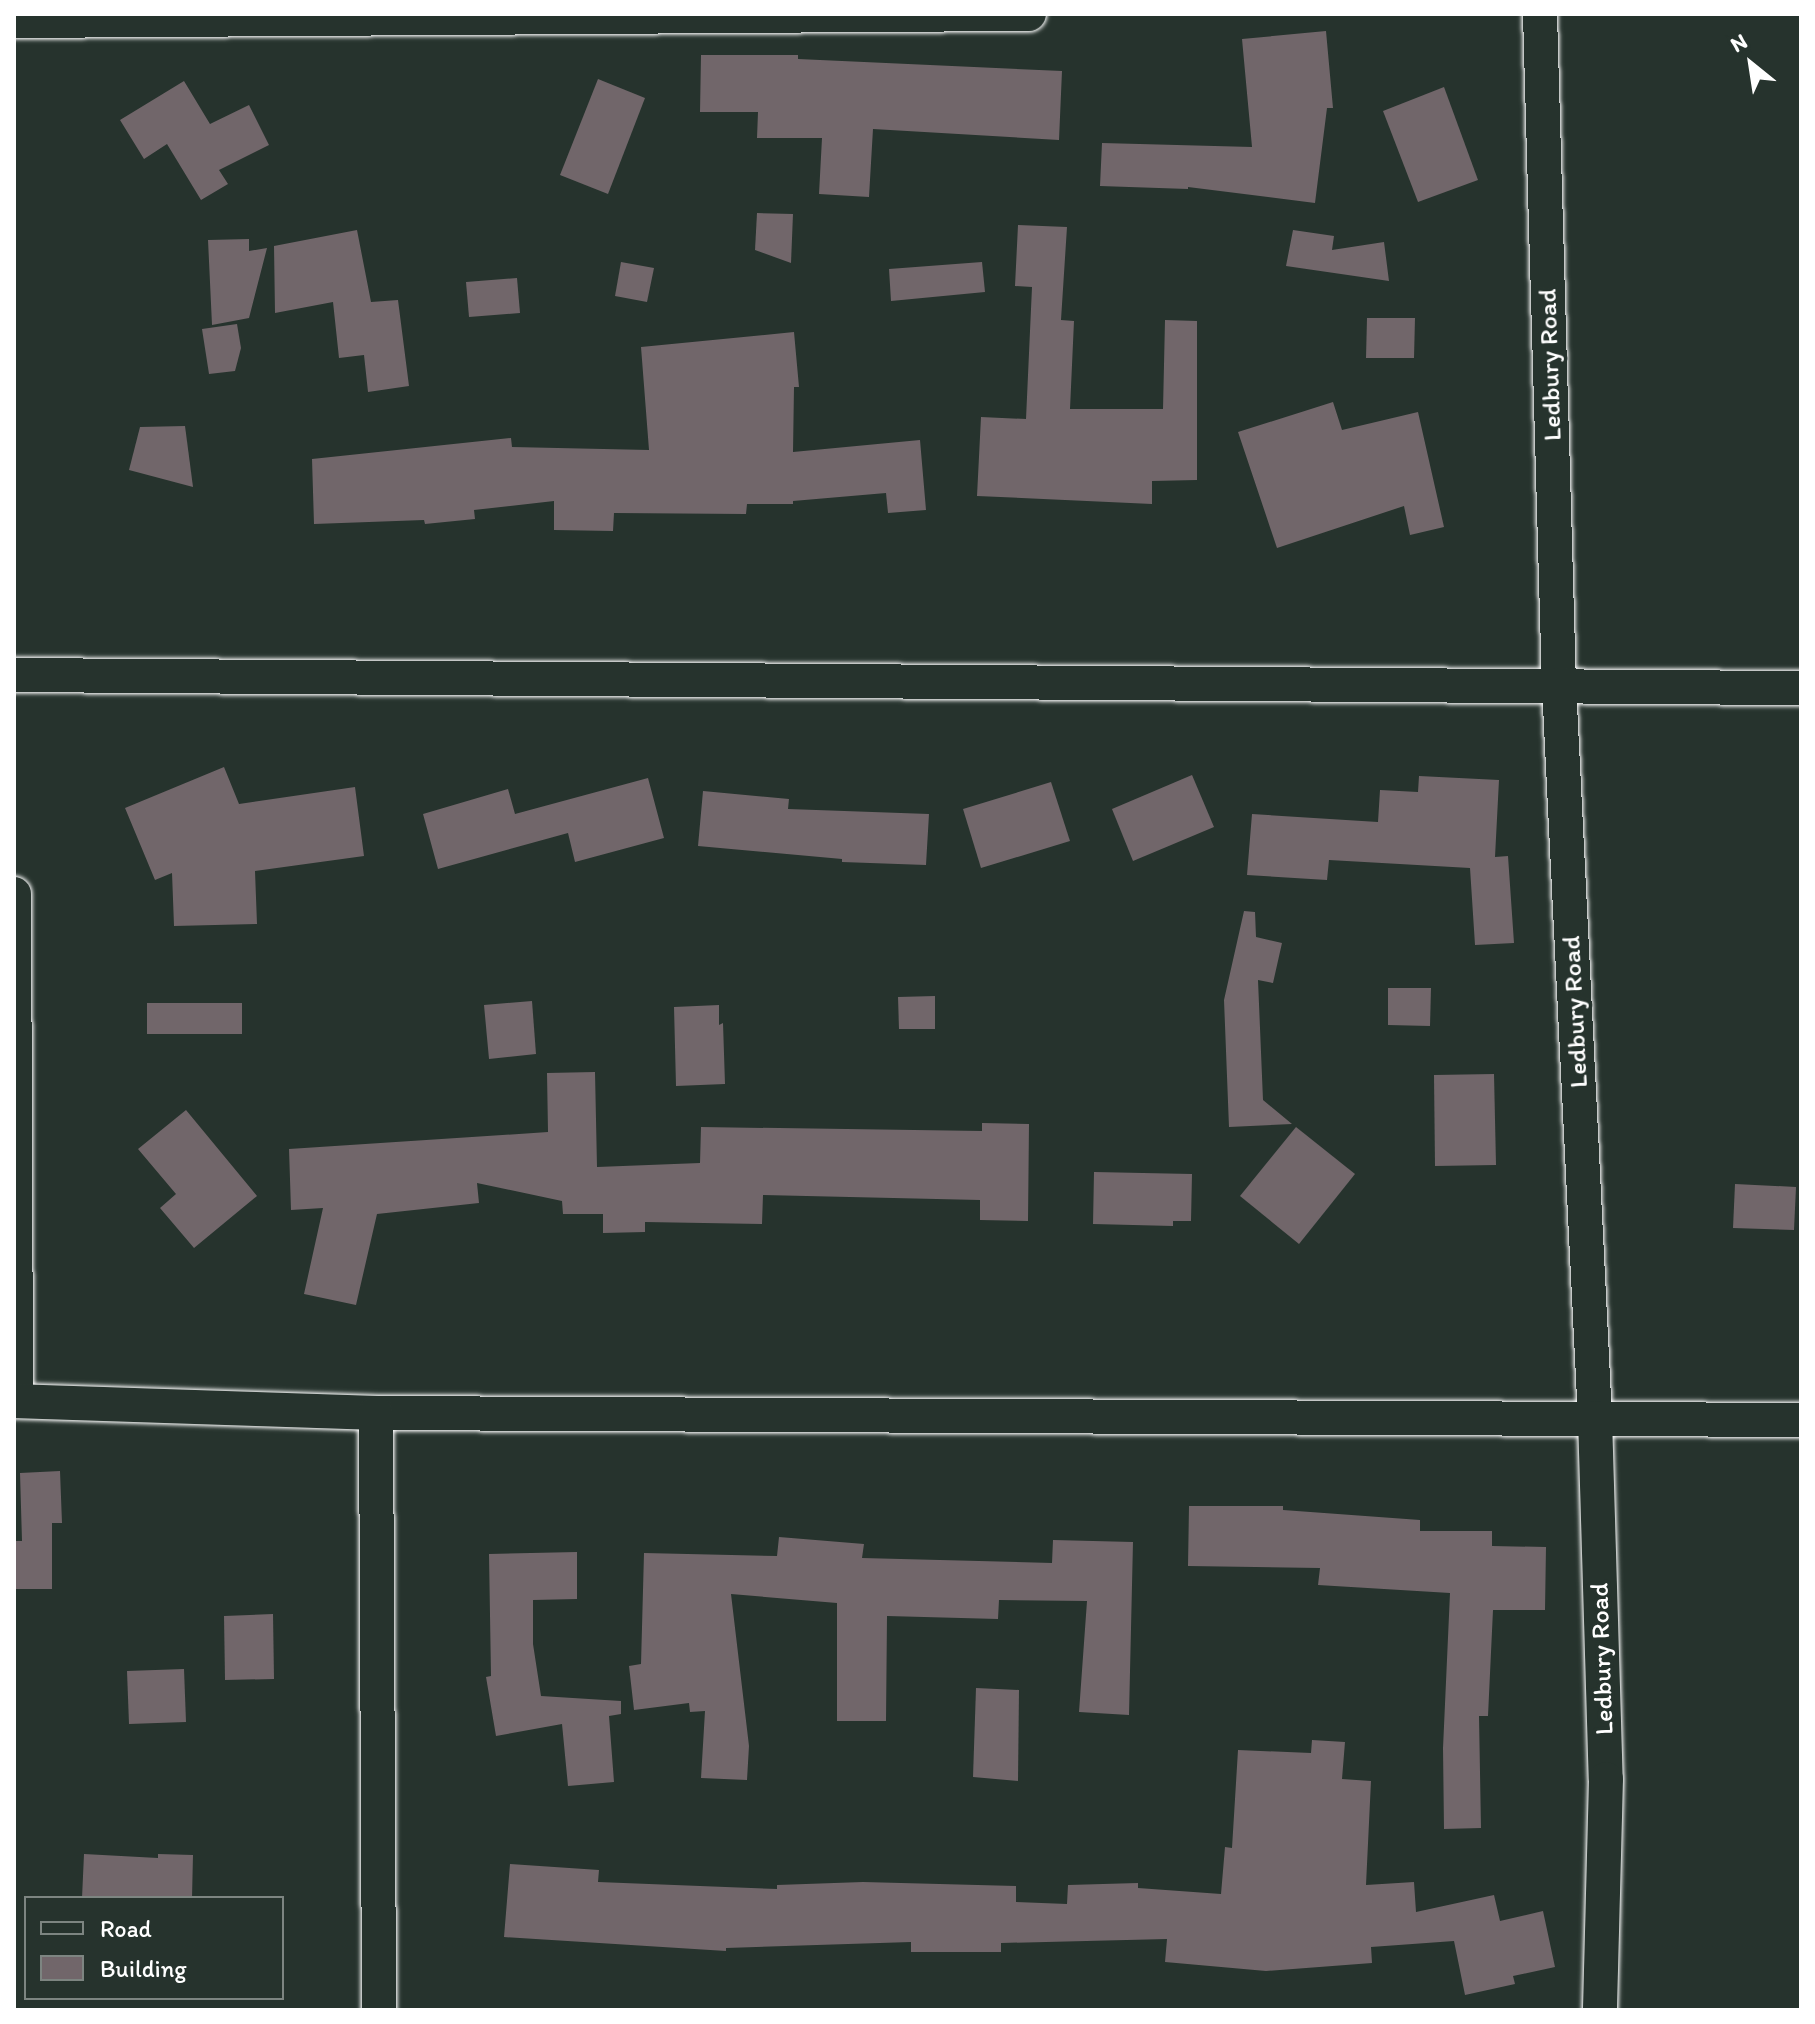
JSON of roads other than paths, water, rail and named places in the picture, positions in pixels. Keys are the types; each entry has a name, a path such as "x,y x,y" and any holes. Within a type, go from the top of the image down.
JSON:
{"street":[{"path":"14,21 1029,14"},
{"name":"Ledbury Road","path":"1540,14 1559,685 1595,1418 1606,1779 1600,2010"},
{"path":"14,675 1801,688"},
{"path":"14,894 15,1401 376,1413 1801,1420"},
{"path":"376,1413 379,2010"}]}
